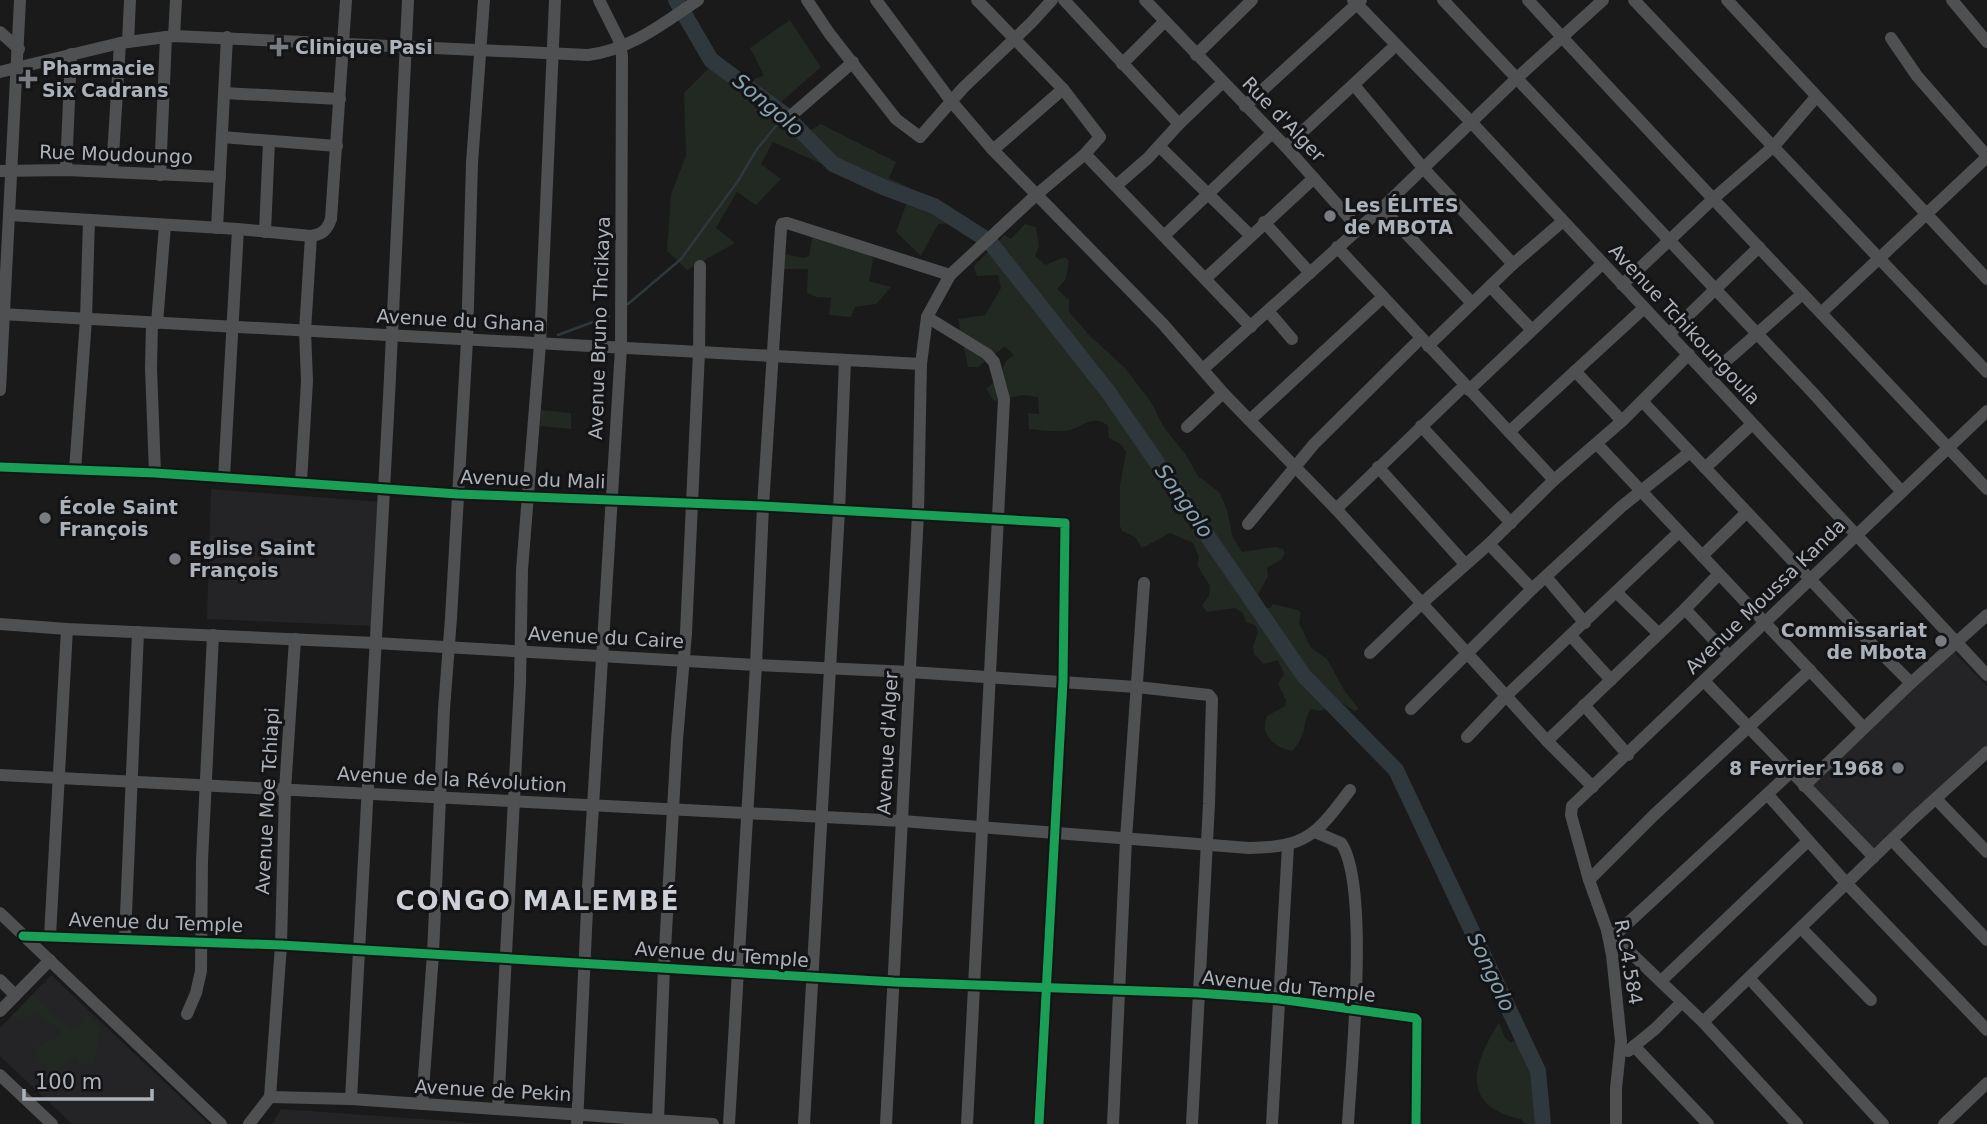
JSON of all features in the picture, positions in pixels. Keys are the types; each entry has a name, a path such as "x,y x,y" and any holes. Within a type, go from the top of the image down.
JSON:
{"street":[{"path":"112,172 130,0"},
{"path":"160,176 170,36 176,0"},
{"path":"9,215 311,236 321,234 327,229 331,219 346,0"},
{"path":"351,1099 408,0"},
{"path":"422,1104 433,954 447,648 452,618 467,340 472,163 484,0"},
{"path":"498,1109 514,801 522,570 540,344 555,0"},
{"name":"Avenue Bruno Thcikaya","path":"578,1119 621,348 621,46 598,0"},
{"path":"807,0 828,33 896,119 918,137 922,137 951,101 1052,0"},
{"path":"876,0 951,101 993,150 1146,306 1223,393 1336,509 1547,741 1593,787"},
{"path":"921,364 927,317 950,275 973,251 1100,138 1063,89 977,0"},
{"path":"1064,0 1179,124"},
{"path":"1145,0 1223,83"},
{"path":"1231,0 1241,11"},
{"path":"1196,55 1252,0"},
{"path":"1443,0 1902,492"},
{"path":"1528,0 1801,295 1987,489"},
{"path":"1203,369 1382,208 1517,78 1603,0"},
{"path":"1634,0 1987,372"},
{"path":"1727,0 1987,279"},
{"path":"1952,0 1987,42"},
{"path":"0,390 9,215 6,171 18,68 22,1"},
{"path":"1245,106 1357,1"},
{"name":"Avenue Tchikoungoula","path":"1357,1 1987,675"},
{"path":"0,72 71,54 170,36 588,55 609,51 648,34 693,3"},
{"path":"1122,64 1165,21"},
{"path":"0,32 19,48"},
{"path":"217,228 227,37"},
{"path":"1821,313 1987,157 1917,76 1891,38"},
{"path":"1286,147 1396,45"},
{"path":"66,170 71,54"},
{"path":"793,114 853,62"},
{"name":"Rue d'Alger","path":"1117,186 1223,83 1286,147 1359,229"},
{"path":"1354,85 1424,169 1513,264"},
{"path":"993,150 1063,89"},
{"path":"224,93 340,99"},
{"path":"1622,285 1714,198 1774,146 1816,97"},
{"path":"1165,235 1272,133"},
{"path":"222,137 337,146"},
{"path":"265,232 269,141"},
{"path":"1159,146 1250,235"},
{"path":"1085,154 1251,327"},
{"name":"Rue Moudoungo","path":"6,171 66,170 220,177"},
{"path":"1206,278 1314,178"},
{"path":"1382,208 1472,303"},
{"path":"75,470 86,319 89,220"},
{"path":"1248,524 1314,444 1424,342 1563,221"},
{"path":"1264,222 1310,273"},
{"path":"729,1124 781,228 784,223 950,275"},
{"path":"156,473 151,368 165,225"},
{"path":"224,477 238,229"},
{"path":"301,482 307,381 305,331 311,236"},
{"path":"1337,247 1554,480"},
{"path":"1669,334 1759,247"},
{"path":"1336,509 1421,426 1532,330 1602,264"},
{"path":"658,1121 664,967 686,633 699,352 700,266"},
{"path":"1490,286 1532,330"},
{"path":"1709,376 1801,295"},
{"path":"1250,421 1383,297"},
{"path":"1509,432 1644,308"},
{"path":"1268,311 1292,339"},
{"name":"Avenue du Ghana","path":"2,315 921,364"},
{"path":"927,317 987,354 994,362 1003,399 967,1124"},
{"path":"1370,653 1489,544 1554,480 1622,421 1689,355"},
{"path":"804,1124 845,360"},
{"name":"Avenue d'Alger","path":"886,1124 918,514 921,364"},
{"path":"1574,371 1622,421"},
{"path":"1187,427 1223,393"},
{"path":"1642,401 1911,683"},
{"name":"Avenue Moussa Kanda","path":"1571,810 1572,806 1987,411"},
{"path":"1705,468 1752,424"},
{"path":"1421,426 1511,523"},
{"path":"1597,444 1864,728"},
{"path":"1411,709 1423,694 1468,654 1532,589 1621,507 1642,493 1690,452"},
{"name":"Avenue du Mali","path":"0,467 224,477 458,494 763,506 1065,523 1063,681"},
{"path":"1378,467 1465,564"},
{"path":"1702,556 1746,513"},
{"path":"1466,737 1679,532"},
{"path":"1489,544 1532,589"},
{"path":"1547,741 1718,575"},
{"path":"1546,577 1585,622"},
{"path":"1113,1124 1126,839 1144,583"},
{"path":"1617,593 1658,633"},
{"path":"1685,609 1729,656"},
{"path":"1804,786 1911,683 1987,615"},
{"name":"Avenue du Caire","path":"0,624 910,672 1063,681 1209,695 1212,699 1206,845"},
{"path":"50,936 66,629"},
{"path":"125,938 138,632"},
{"path":"187,1014 199,982 213,635"},
{"path":"1571,636 1611,680"},
{"name":"Avenue Moe Tchiapi","path":"270,1097 281,945 285,790 295,639"},
{"path":"1590,880 1654,815 1810,670"},
{"path":"1039,1124 1063,681"},
{"path":"1704,681 1874,858"},
{"path":"1584,705 1628,755"},
{"path":"1703,1022 1892,840 1984,760"},
{"path":"1791,772 1611,933 1703,1022 1797,1124"},
{"name":"Avenue de la Révolution","path":"0,775 902,821"},
{"path":"902,821 1249,848 1288,846 1315,832 1350,790"},
{"path":"1768,795 1847,884 1987,1030"},
{"path":"1936,799 1987,852"},
{"name":"R.C4.584","path":"1571,810 1590,880 1611,933 1620,1058 1616,1088 1616,1124"},
{"path":"1315,832 1341,843 1349,859 1357,908 1348,1124"},
{"path":"1892,840 1987,940"},
{"path":"1661,981 1808,841"},
{"path":"1192,1124 1206,845"},
{"path":"1272,1124 1288,846"},
{"path":"0,913 221,1124"},
{"path":"1801,928 1871,1000"},
{"name":"Avenue du Temple","path":"23,936 281,945 894,982 1198,993 1354,1008 1418,1020 1416,1124"},
{"path":"0,1011 50,960"},
{"path":"1749,978 1883,1124"},
{"path":"0,980 15,995"},
{"path":"1620,1058 1682,1002"},
{"path":"1634,1046 1708,1124"},
{"path":"0,1075 52,1124"},
{"path":"1944,1124 1987,1083"},
{"path":"249,1124 270,1097"},
{"name":"Avenue de Pekin","path":"270,1097 351,1099 498,1109 578,1119 713,1124"}],"shaded area":[{"path":"790,20 821,67 780,103 809,131 821,124 896,162 889,178 922,194 980,231 976,236 953,223 938,224 921,256 896,232 907,202 773,142 761,164 781,179 756,205 737,192 716,228 735,243 687,270 667,251 671,194 686,156 684,93 710,67 738,87 764,75 750,48"},
{"path":"1025,224 1036,227 1039,246 1035,256 1045,265 1065,257 1069,261 1066,279 1057,289 1069,300 1069,312 1090,336 1125,368 1151,402 1163,426 1186,455 1198,476 1220,493 1233,538 1242,552 1275,547 1283,549 1285,553 1282,559 1267,568 1268,576 1256,599 1265,608 1270,608 1273,604 1301,613 1299,623 1311,648 1327,659 1344,690 1359,709 1355,711 1323,688 1292,653 1277,629 1261,611 1204,523 1190,507 1111,386 1068,336 1066,345 1130,426 1164,480 1189,510 1195,523 1296,668 1334,705 1320,711 1311,709 1300,740 1292,751 1270,740 1265,729 1267,716 1285,706 1286,700 1278,684 1284,674 1278,660 1264,664 1254,654 1253,646 1258,632 1255,625 1246,622 1243,613 1235,608 1207,612 1202,605 1209,596 1210,586 1197,565 1199,557 1193,543 1170,533 1142,548 1135,537 1122,531 1120,485 1126,452 1122,445 1109,438 1108,426 1094,421 1066,431 1029,429 1028,413 1039,414 1038,397 1023,395 994,401 986,389 1001,376 1005,362 1014,355 1003,345 1004,347 978,367 968,367 958,319 985,315 1001,288 998,275 977,276 974,266 1005,235 1011,239"},
{"path":"813,232 870,252 873,259 869,281 891,287 876,304 855,307 851,317 829,315 831,298 807,293 808,269 783,269 784,254 804,258 809,256"},
{"path":"541,410 571,413 571,429 540,426"},
{"path":"211,489 381,502 374,626 207,619"},
{"name":"8 Fevrier 1968","path":"1953,651 1987,686 1987,749 1873,852 1810,787"},
{"path":"51,975 209,1124 72,1124 0,1056 0,1028"},
{"path":"33,995 70,1029 80,1027 87,1014 104,1032 99,1033 95,1061 88,1066 79,1062 75,1056 53,1074 41,1062 36,1047 59,1036 60,1032 54,1025 34,1013 28,1017 10,1018"},
{"path":"1499,1023 1505,1038 1511,1043 1519,1038 1535,1071 1540,1124 1524,1124 1521,1119 1501,1113 1488,1105 1480,1094 1478,1068 1482,1054"},
{"path":"281,1109 491,1124 272,1124"}],"waterway":[{"name":"Songolo","path":"676,0 711,60 785,115 833,164 934,206 989,241 1109,393 1304,676 1396,770 1538,1071 1543,1124"},
{"path":"628,304 681,259 738,181 757,149 785,115"},
{"path":"558,335 609,316"}],"cycle path":[{"path":"0,467 155,473 458,494 763,506 1065,523 1063,681 1039,1124"},
{"path":"23,936 281,945 894,982 1198,993 1279,999 1415,1018 1416,1124"}],"place":[{"name":"Clinique Pasi","path":"279,47"},
{"name":"Pharmacie Six Cadrans","path":"28,79"},
{"name":"Les ÉLITES de MBOTA","path":"1330,216"},
{"name":"École Saint François","path":"45,518"},
{"name":"Eglise Saint François","path":"175,559"},
{"name":"Commissariat de Mbota","path":"1941,641"},
{"name":"8 Fevrier 1968","path":"1898,768"}],"district":[{"name":"CONGO MALEMBÉ","path":"538,901"}]}
